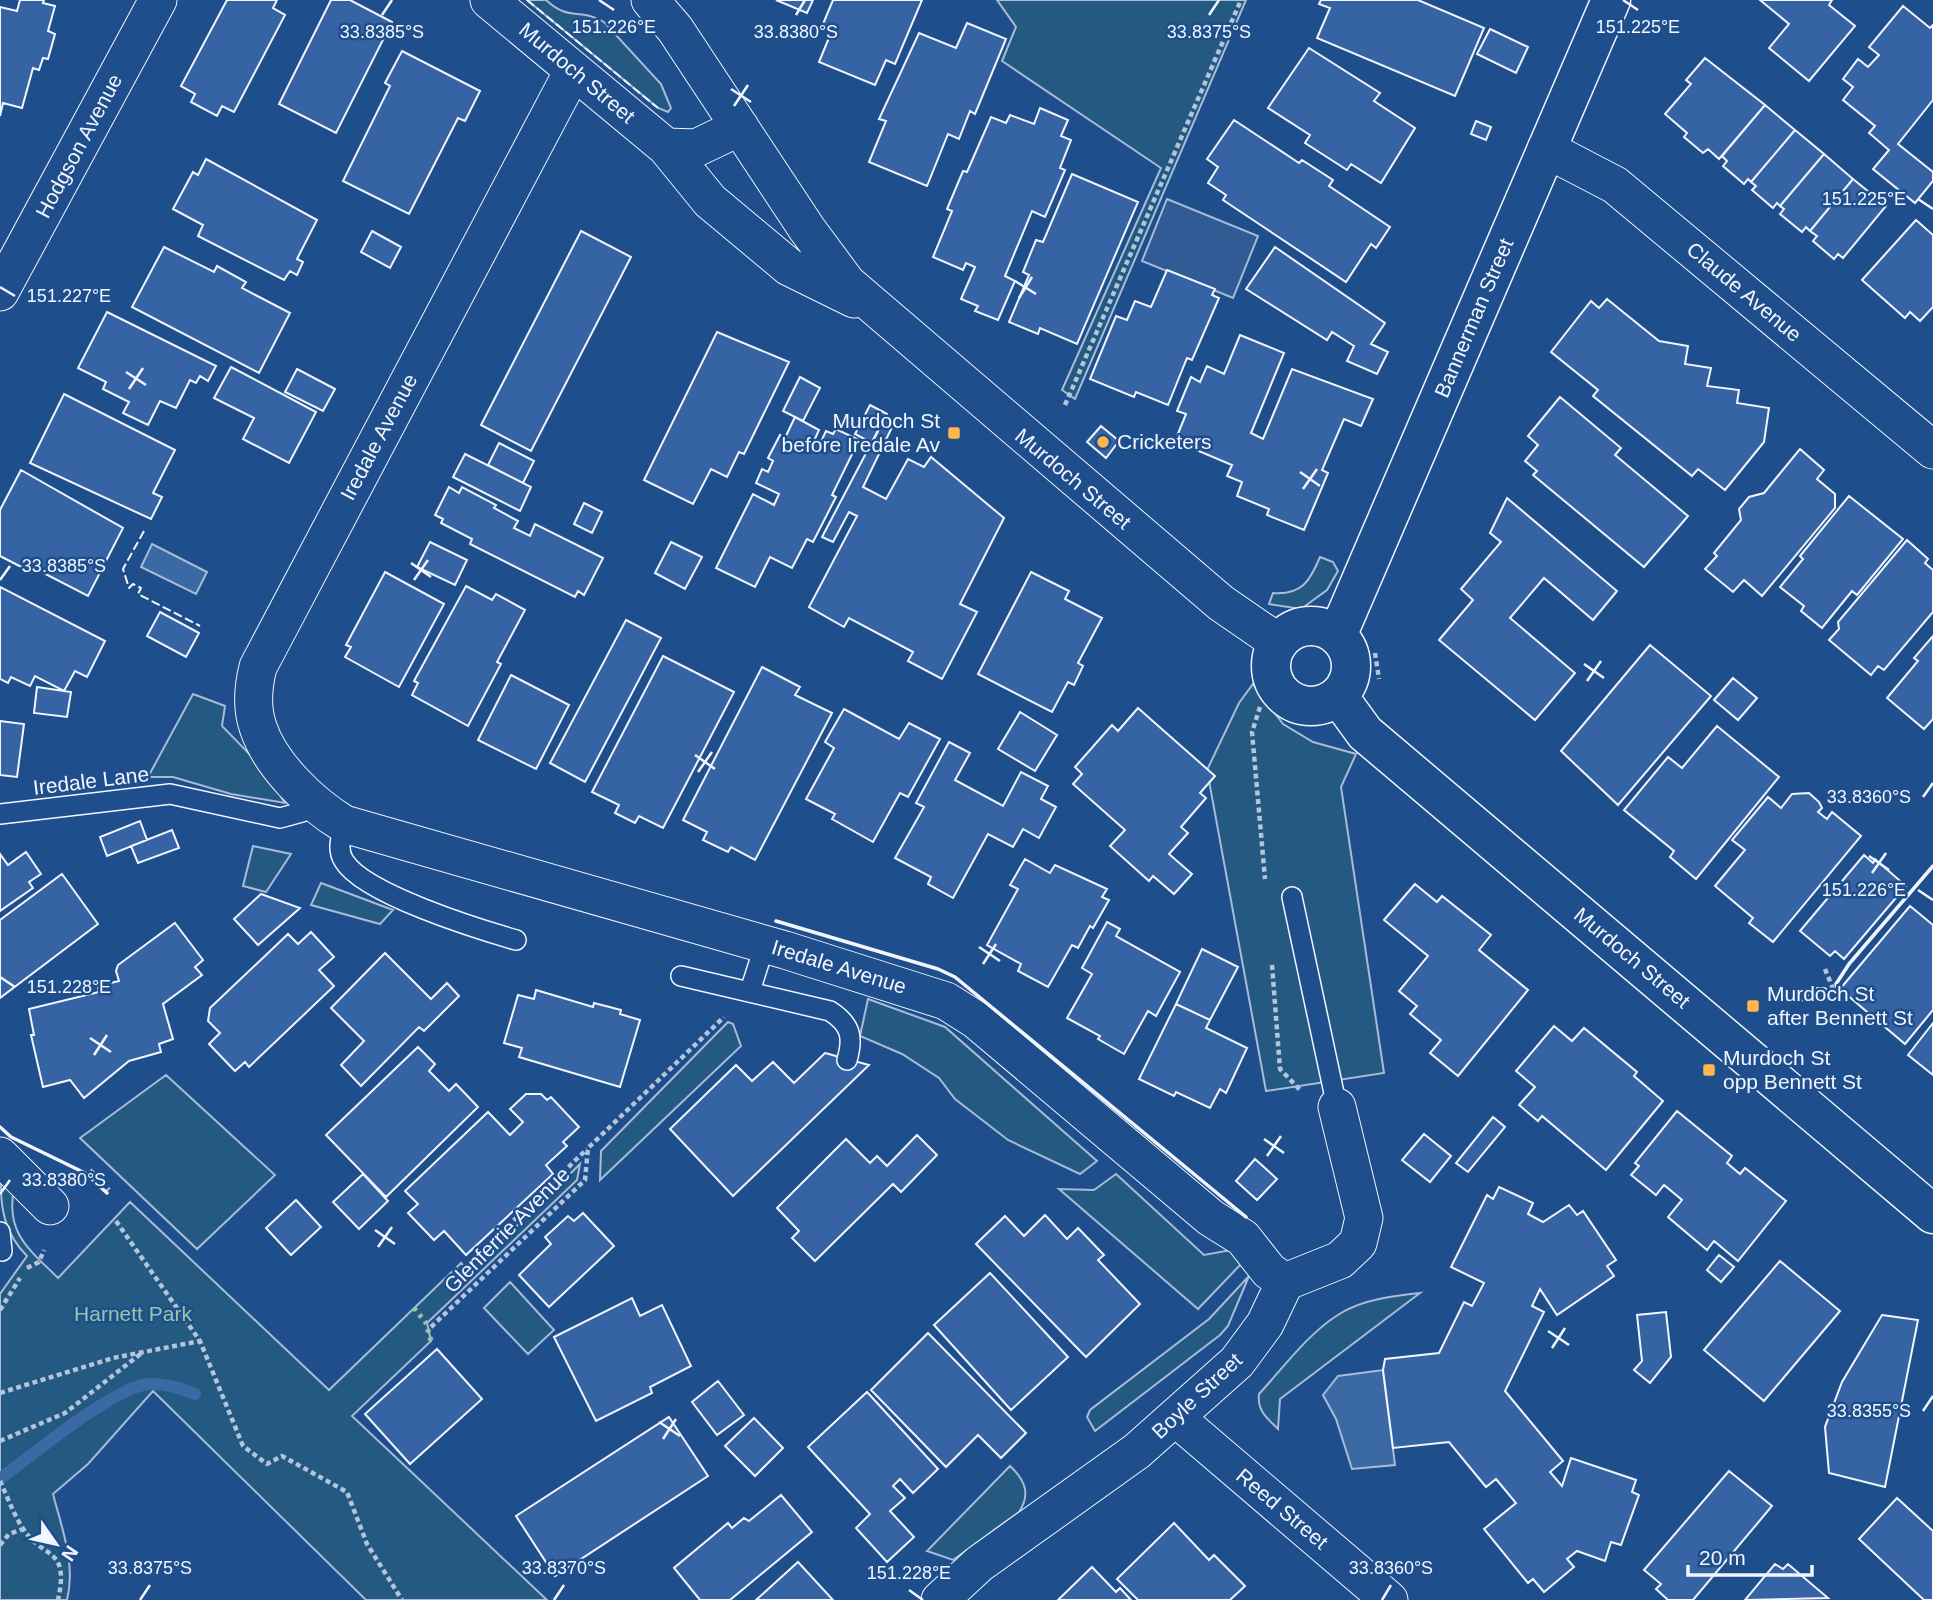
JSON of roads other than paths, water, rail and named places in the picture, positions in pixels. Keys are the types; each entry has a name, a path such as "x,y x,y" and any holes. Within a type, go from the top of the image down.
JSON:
{"main road":[{"name":"Bannerman Street","path":"1337,636 1611,0"},
{"path":"1312,626 1337,636 1346,646 1350,659 1347,685 1338,696 1328,702 1304,706 1283,695 1276,686 1271,663 1279,643 1288,633 1312,626"},
{"name":"Murdoch Street","path":"1338,696 1365,733 1933,1214"}],"street":[{"name":"Hodgson Avenue","path":"0,292 158,0"},
{"name":"Murdoch Street","path":"489,0 666,146 710,201 789,267 873,308"},
{"name":"Murdoch Street","path":"650,0 675,29 825,256 873,308 1221,603 1279,643"},
{"name":"Iredale Avenue","path":"573,71 258,667 253,689 258,728 273,754 312,803 344,824 765,944 946,1001 976,1020 1211,1218 1243,1238 1269,1271 1285,1282"},
{"path":"666,146 696,148 740,127"},
{"name":"Claude Avenue","path":"1546,149 1615,185 1933,450"},
{"path":"1285,1282 1340,1260 1358,1243 1364,1219 1337,1107"},
{"path":"0,1156 50,1206"},
{"name":"Boyle Street","path":"940,1600 979,1564 1137,1451 1237,1362 1265,1324 1285,1282"},
{"name":"Reed Street","path":"1176,1418 1389,1600"}],"lane":[{"name":"Iredale Lane","path":"0,814 170,794 279,818 302,812 312,803"},
{"path":"344,824 339,850 344,863 357,874 407,902 460,924 516,940"},
{"path":"1292,897 1337,1107"},
{"path":"750,991 765,944"},
{"path":"681,976 830,1012 845,1021 852,1042 847,1060"}],"waterway":[{"path":"0,1479 72,1424 133,1388 160,1384 195,1394"}],"place":[{"name":"Murdoch St before Iredale Av","path":"954,433"},
{"name":"Cricketers","path":"1103,442"},
{"name":"Murdoch St after Bennett St","path":"1753,1006"},
{"name":"Murdoch St opp Bennett St","path":"1709,1070"}],"park label":[{"name":"Harnett Park","path":"133,1314"}]}
